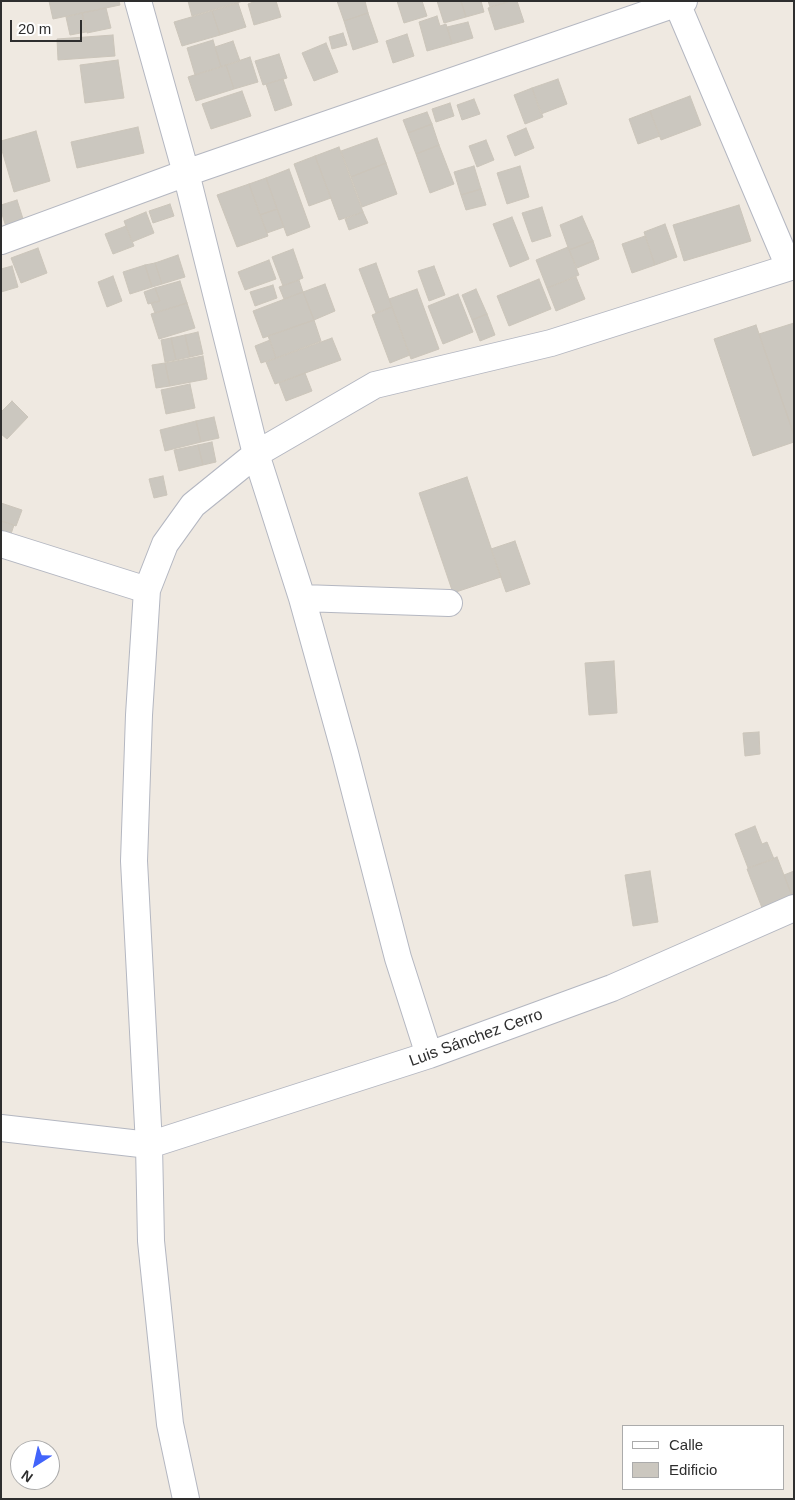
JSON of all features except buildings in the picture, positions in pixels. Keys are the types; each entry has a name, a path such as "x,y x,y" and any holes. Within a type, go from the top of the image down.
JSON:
{"street":[{"path":"138,1 186,173 256,454 302,598 345,753 398,958 429,1055"},
{"path":"1,241 186,173 679,2 792,266 551,342 375,385 256,454 193,506 165,544 147,590 139,715 134,860 149,1145 151,1241 170,1424 186,1499"},
{"path":"1,544 147,590"},
{"path":"302,598 449,603"},
{"name":"Luis Sánchez Cerro","path":"149,1145 429,1055 612,988 794,908"},
{"path":"1,1128 149,1145"}]}
